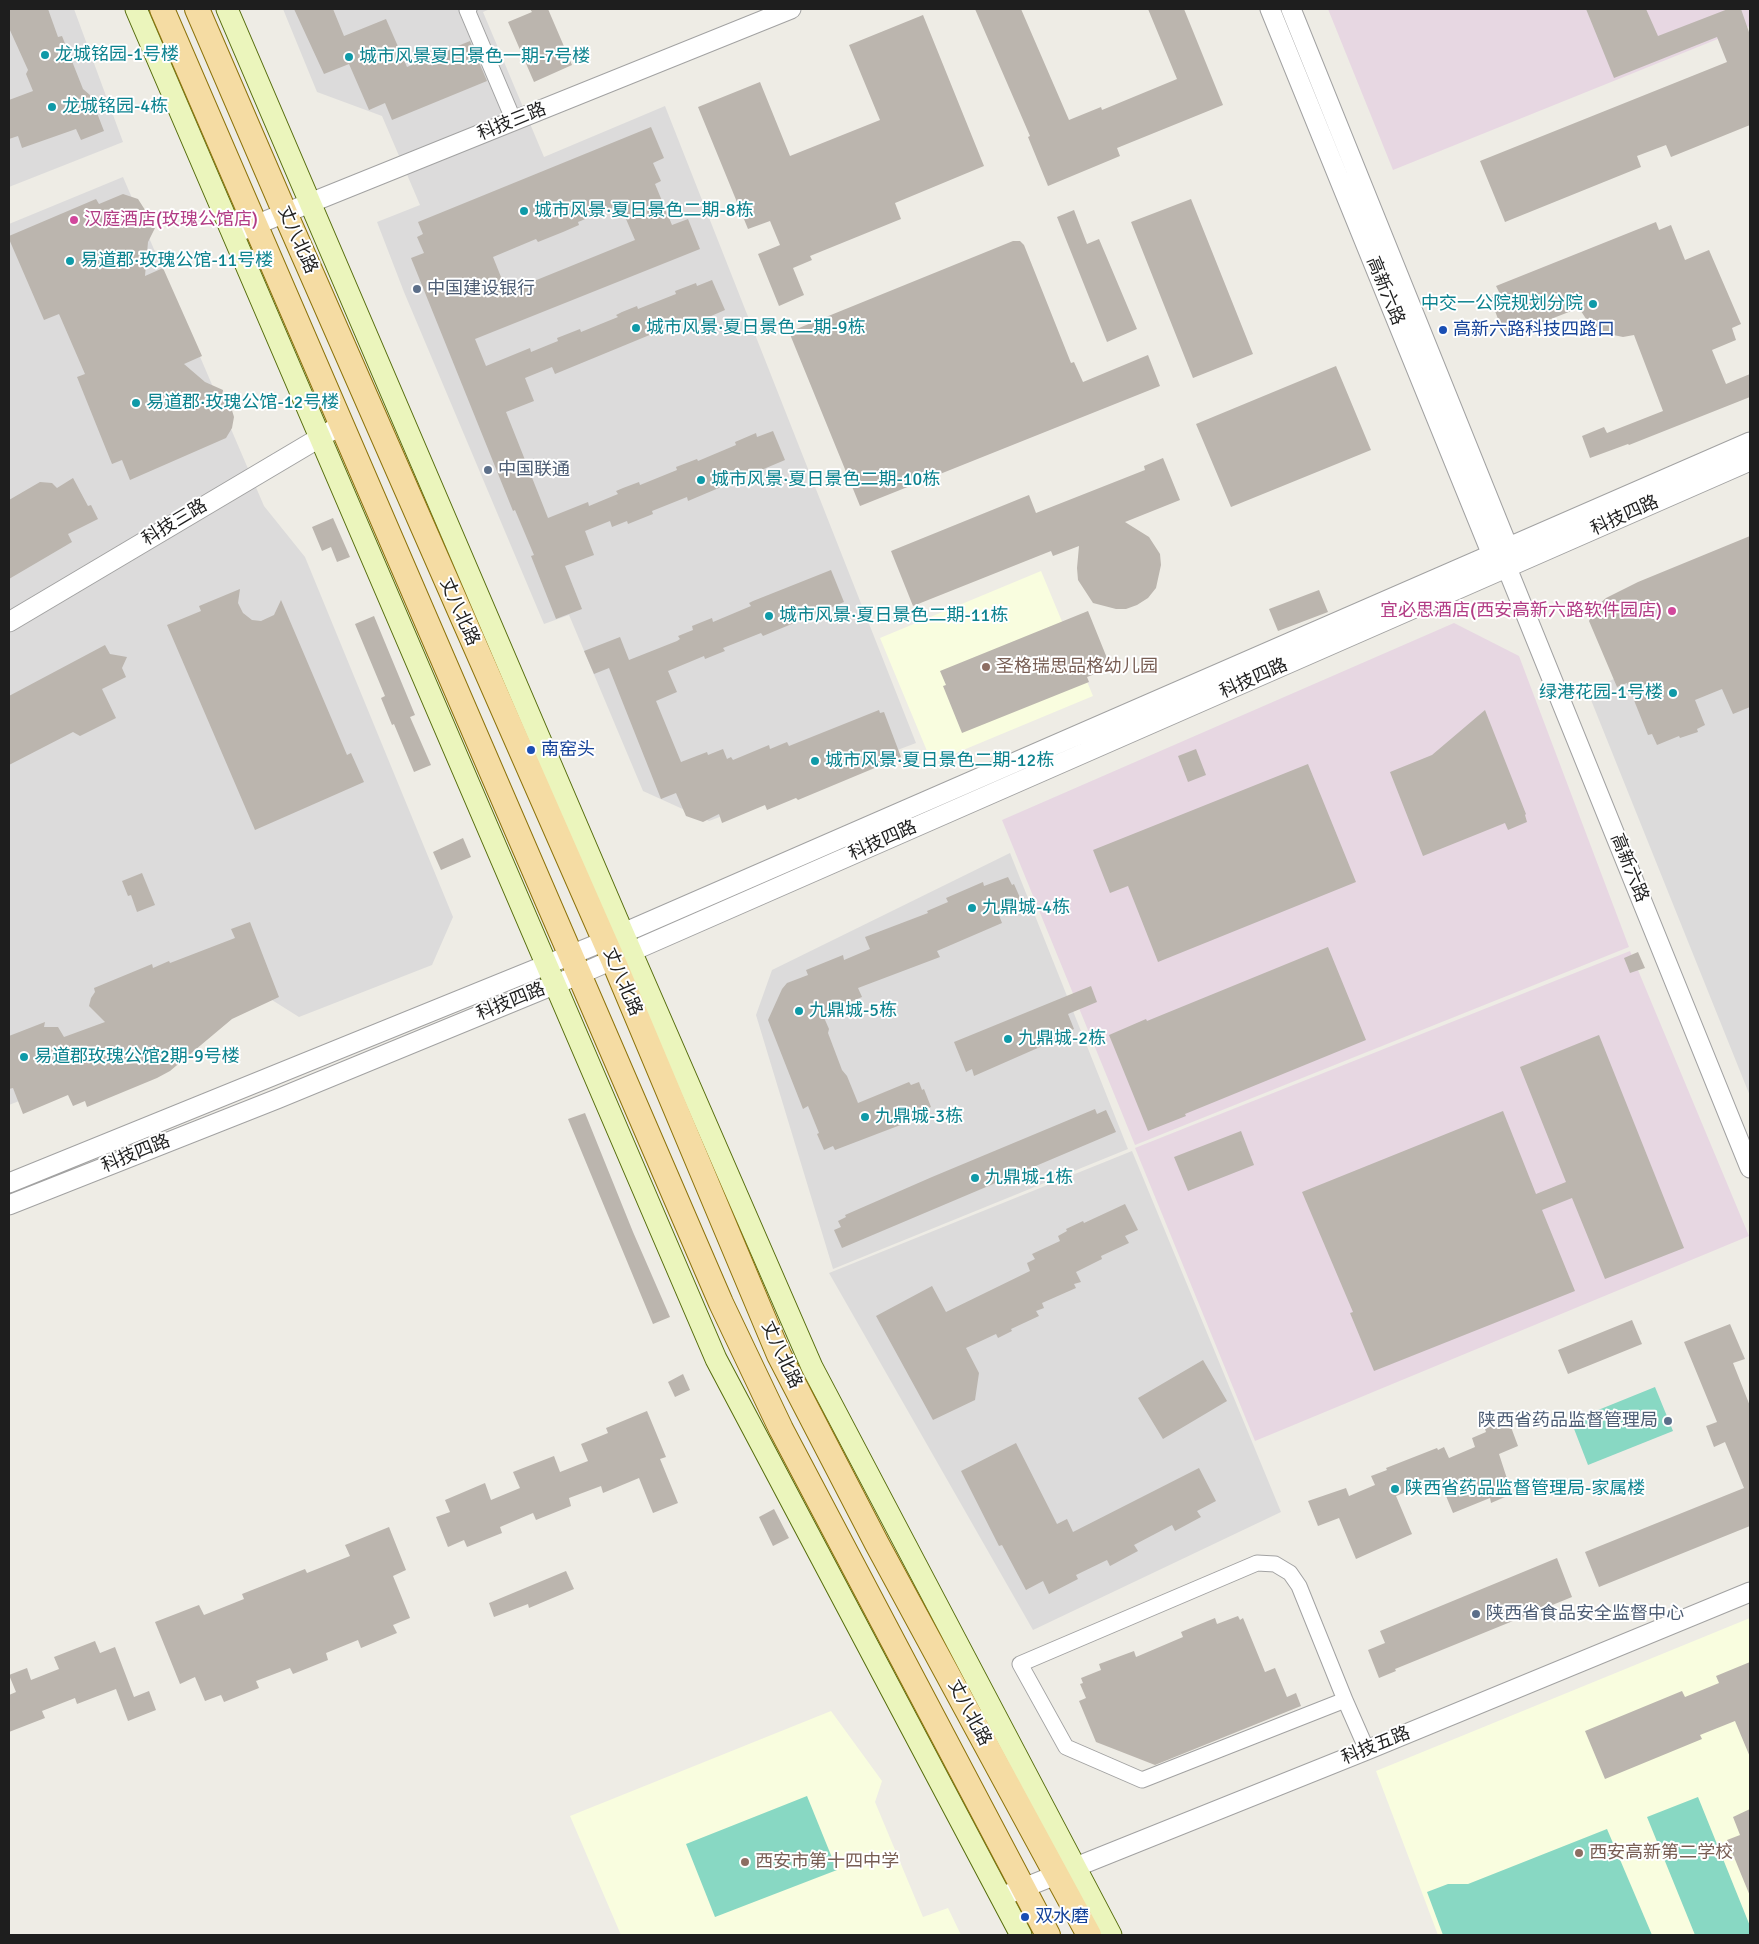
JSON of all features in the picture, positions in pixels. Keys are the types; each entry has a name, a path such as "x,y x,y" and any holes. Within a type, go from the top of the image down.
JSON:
{"main road":[{"path":"136,9 716,1359 1021,1935"},
{"name":"丈八北路","path":"162,9 721,1303 781,1430 1048,1935"},
{"name":"丈八北路","path":"197,9 285,213 618,947 779,1355 877,1544 1066,1871 1088,1935"},
{"path":"227,9 310,203 618,947"},
{"path":"1066,1871 1111,1935"}],"street":[{"path":"469,9 467,10 514,121"},
{"name":"科技三路","path":"232,234 791,9"},
{"name":"高新六路","path":"1270,9 1500,551 1750,1168"},
{"name":"高新六路","path":"1291,9 1500,551"},
{"name":"科技三路","path":"9,622 341,425"},
{"name":"科技四路","path":"618,947 1500,551 1750,442"},
{"name":"科技四路","path":"9,1183 546,965 574,965 618,947 1507,568 1750,461"},
{"name":"科技四路","path":"9,1204 277,1099 554,985 574,965"},
{"path":"1344,1700 1142,1780 1066,1747 1020,1664 1257,1563 1275,1564 1290,1573 1299,1586 1344,1700 1367,1750"},
{"name":"科技五路","path":"1002,1897 1367,1750 1750,1592"}],"shaded area":[{"path":"9,9 74,9 123,142 9,187"},
{"path":"283,9 490,9 483,12 544,157 665,106 916,743 709,821 643,791 569,615 544,624 404,292 377,222 420,205 382,116 317,92"},
{"path":"1328,9 1750,9 1750,26 1393,170"},
{"path":"123,177 264,506 305,557 453,917 432,965 299,1017 264,995 194,1032 9,1105 9,224"},
{"name":"圣格瑞思品格幼儿园","path":"1041,571 1093,696 932,763 880,638"},
{"path":"1454,623 1519,656 1629,947 1135,1145 1002,820"},
{"path":"1750,624 1750,1096 1587,690"},
{"path":"1010,853 1128,1149 833,1269 756,1015 772,970"},
{"path":"1630,951 1749,1236 1255,1441 1135,1148"},
{"path":"1132,1151 1281,1512 1033,1630 829,1273"},
{"name":"西安高新第二学校","path":"1750,1618 1750,1935 1438,1935 1376,1771"},
{"name":"西安市第十四中学","path":"831,1711 882,1781 875,1802 923,1917 948,1908 961,1935 621,1935 570,1816"}],"green space":[{"path":"1655,1387 1673,1431 1588,1465 1571,1421"},
{"path":"807,1796 837,1870 715,1917 686,1844"},
{"path":"1698,1797 1750,1926 1750,1935 1695,1935 1647,1817"},
{"path":"1607,1829 1652,1935 1443,1935 1427,1892 1448,1884 1468,1884"}],"building":[{"path":"9,9 48,9 58,37 62,36 83,89 90,95 104,131 81,140 76,129 22,148 18,136 9,139 9,100 33,91 26,74 28,70 9,28"},
{"path":"294,9 333,9 344,36 386,19 407,67 470,41 487,81 392,120 385,103 369,110 349,64 324,74"},
{"path":"530,9 548,9 572,65 534,82 508,22 532,12"},
{"path":"975,9 1021,9 1069,120 1101,107 1102,110 1177,79 1148,9 1184,9 1223,105 1117,148 1120,156 1048,186 1028,137 1030,136"},
{"path":"1586,9 1646,9 1658,36 1728,9 1741,9 1750,35 1750,125 1671,157 1666,145 1637,156 1641,167 1505,222 1480,161 1727,62 1717,37 1614,78"},
{"path":"923,15 984,166 895,203 901,219 810,256 812,260 793,268 804,295 779,306 758,254 780,245 770,221 748,229 698,107 760,82 790,156 880,120 849,45"},
{"path":"651,127 664,158 653,163 661,181 655,184 672,225 688,219 700,249 475,339 486,366 530,348 531,352 558,341 557,338 580,329 581,332 618,317 616,315 637,306 638,309 676,294 675,291 696,283 697,286 712,280 725,310 688,326 686,320 555,374 552,367 525,378 534,401 506,412 548,518 588,502 589,506 618,494 616,491 623,488 639,482 640,485 677,470 676,467 697,459 698,461 736,445 735,442 756,433 757,437 773,431 785,460 688,501 687,497 652,511 653,514 628,524 627,521 612,527 610,521 585,531 594,555 565,566 582,609 556,619 531,556 534,555 515,510 513,511 411,258 424,253 417,237 423,234 418,222","holes":["620,205 635,240 507,292 493,257 536,239 538,242 563,232 579,225 578,222"]},
{"path":"123,194 138,199 147,213 148,225 155,228 148,242 145,276 163,268 202,356 184,364 205,382 223,390 222,398 231,407 234,417 232,428 226,438 130,480 122,460 112,464 77,377 85,374 59,314 44,320 9,239 9,236 96,199 99,204"},
{"path":"1191,199 1253,354 1193,378 1131,222"},
{"path":"1074,210 1087,244 1099,239 1137,329 1107,342 1057,217"},
{"name":"中交一公院规划分院","path":"1656,222 1659,230 1671,225 1685,260 1709,250 1741,324 1732,328 1736,340 1712,350 1726,384 1750,374 1750,397 1629,445 1590,458 1582,436 1604,427 1607,433 1663,411 1634,335 1623,337 1599,332 1590,325 1579,308 1505,337 1490,298 1500,294 1496,286"},
{"path":"1013,241 1020,241 1024,245 1071,363 1074,362 1083,382 1148,355 1160,386 860,506 789,332"},
{"path":"1336,366 1371,450 1231,507 1196,424"},
{"path":"1163,458 1180,500 1125,522 1149,537 1160,554 1161,565 1156,588 1148,598 1137,605 1126,609 1116,609 1093,603 1078,580 1079,546 1053,556 1051,551 913,606 891,551 1029,495 1036,513 1145,470 1144,466"},
{"path":"73,478 88,506 91,505 98,519 68,534 72,542 9,579 9,500 40,482 52,483 57,488"},
{"path":"333,518 350,557 337,562 331,547 322,551 312,527"},
{"name":"宜必思酒店(西安高新六路软件园店)","path":"1750,536 1750,707 1733,714 1722,689 1695,700 1705,725 1697,729 1698,732 1680,738 1679,736 1657,745 1652,734 1648,735 1627,683 1617,687 1589,621 1596,607 1606,598 1638,582"},
{"name":"城市风景·夏日景色二期-12栋","path":"831,570 844,602 763,636 761,633 723,648 725,651 705,659 704,656 668,671 677,692 656,701 681,762 707,752 708,755 723,749 727,759 731,757 733,760 769,745 770,749 787,742 789,746 879,710 880,713 884,712 901,757 798,800 796,798 767,810 765,805 722,823 719,814 703,822 686,816 676,793 661,799 609,668 594,674 584,651 620,637 629,660 677,641 680,639 678,636 693,630 692,626 712,618 713,622 751,606 749,603 753,601"},
{"path":"240,589 238,603 243,613 252,620 261,621 274,615 281,600 347,755 351,753 364,782 255,830 167,625 201,611 199,606"},
{"path":"1319,590 1328,612 1278,631 1269,609"},
{"path":"1088,611 1111,668 1087,677 1089,682 962,733 943,686 946,685 940,671"},
{"path":"374,616 415,715 410,717 431,765 414,772 381,698 385,696 355,624"},
{"path":"105,645 110,654 127,657 122,668 126,677 102,689 116,718 80,736 73,732 9,765 9,696"},
{"path":"1485,710 1526,814 1527,822 1508,830 1505,823 1423,856 1390,772 1432,755"},
{"path":"1196,749 1206,775 1188,782 1178,756"},
{"path":"1308,764 1356,882 1158,962 1128,886 1110,893 1093,850"},
{"path":"463,838 471,857 441,870 433,852"},
{"path":"142,873 155,905 137,912 131,895 128,896 122,881"},
{"path":"1008,877 1012,885 1014,884 1021,900 1011,905 1012,907 998,913 1002,923 937,951 940,957 858,988 862,997 822,1013 842,1070 847,1076 858,1103 909,1082 911,1085 919,1082 931,1107 922,1111 924,1116 835,1150 833,1146 824,1150 808,1106 803,1109 768,1020 782,989 787,983 808,975 806,970 843,955 844,960 870,949 865,937 928,913 927,911 948,902 946,898 983,882 984,886"},
{"path":"250,922 279,997 232,1019 170,1071 157,1078 87,1107 85,1101 73,1106 68,1095 23,1114 13,1088 9,1089 9,1036 45,1022 44,1027 58,1027 64,1037 105,1022 89,1006 95,992 94,988 152,964 153,968 169,961 170,963 235,938 231,929"},
{"path":"1328,947 1366,1040 1148,1131 1109,1035"},
{"path":"1638,952 1645,968 1630,973 1624,958"},
{"name":"九鼎城-2栋","path":"1091,986 1097,1002 1068,1014 1074,1029 1054,1037 1055,1040 974,1076 972,1069 966,1072 954,1042"},
{"path":"1599,1035 1684,1248 1605,1279 1572,1198 1542,1210 1575,1291 1374,1371 1350,1313 1353,1312 1302,1192 1503,1111 1536,1194 1566,1182 1520,1067"},
{"name":"九鼎城-1栋","path":"1095,1109 1097,1114 1106,1110 1116,1132 842,1248 834,1230 841,1227 838,1221 846,1217 845,1215"},
{"path":"585,1113 670,1317 653,1324 568,1119"},
{"path":"1241,1131 1254,1165 1188,1191 1174,1157"},
{"path":"1125,1204 1138,1230 1125,1236 1129,1243 1101,1256 1102,1259 1076,1272 1081,1282 1074,1284 1076,1288 1042,1303 1044,1308 1036,1311 1039,1316 1011,1329 1012,1331 998,1338 996,1334 966,1348 979,1373 975,1400 933,1420 876,1316 932,1286 946,1312 1030,1271 1027,1263 1035,1259 1032,1254 1060,1241 1058,1236 1067,1231 1066,1229"},
{"path":"1632,1320 1642,1344 1568,1374 1558,1350"},
{"path":"1730,1324 1745,1359 1733,1363 1750,1406 1750,1526 1599,1587 1585,1552 1744,1488 1725,1442 1714,1447 1706,1426 1717,1422 1684,1342"},
{"path":"1203,1360 1227,1401 1163,1439 1138,1398"},
{"path":"683,1374 690,1390 675,1397 668,1382"},
{"path":"647,1411 666,1457 660,1459 678,1503 653,1513 639,1478 603,1493 601,1486 569,1498 571,1506 536,1520 533,1513 500,1527 502,1533 467,1547 464,1540 448,1547 436,1517 450,1512 445,1500 485,1483 491,1500 520,1488 513,1472 554,1456 560,1472 588,1461 581,1444 608,1433 606,1428"},
{"name":"陕西省药品监督管理局-家属楼","path":"1508,1419 1518,1446 1499,1454 1512,1494 1491,1503 1490,1498 1453,1513 1439,1479 1396,1496 1412,1534 1356,1559 1339,1518 1318,1526 1308,1501 1346,1488 1349,1496 1375,1485 1371,1476 1387,1470 1386,1468 1437,1448 1438,1450 1444,1447 1449,1458 1475,1447 1472,1438 1486,1432 1485,1429"},
{"path":"1016,1443 1057,1524 1067,1519 1073,1532 1199,1468 1216,1501 1197,1511 1201,1517 1175,1531 1172,1525 1134,1545 1138,1551 1110,1566 1107,1560 1076,1575 1078,1579 1049,1594 1043,1581 1026,1590 1002,1545 999,1546 961,1471"},
{"path":"774,1509 789,1538 773,1546 759,1517"},
{"path":"389,1527 406,1570 393,1576 410,1618 393,1625 397,1633 361,1648 358,1640 326,1653 328,1660 293,1674 290,1668 256,1681 259,1688 224,1702 221,1695 205,1701 195,1677 180,1684 155,1622 199,1605 204,1615 244,1599 242,1594 305,1569 307,1573 350,1556 345,1545"},
{"name":"陕西省食品安全监督中心","path":"1557,1558 1572,1597 1395,1669 1396,1671 1379,1678 1368,1650 1385,1643 1380,1631"},
{"path":"566,1571 574,1589 529,1608 528,1604 494,1617 489,1603"},
{"path":"1238,1616 1240,1620 1243,1618 1265,1672 1275,1668 1287,1697 1296,1693 1301,1706 1155,1765 1096,1742 1079,1701 1086,1698 1080,1684 1083,1683 1081,1678 1101,1670 1099,1664 1134,1651 1136,1657 1183,1637 1181,1632 1215,1618 1217,1624"},
{"path":"95,1641 100,1653 115,1647 134,1697 149,1691 156,1710 128,1721 116,1689 77,1704 75,1698 42,1711 45,1718 9,1732 9,1695 16,1692 9,1675 27,1668 31,1680 59,1669 54,1657"},
{"path":"1750,1662 1750,1757 1735,1721 1700,1735 1702,1739 1605,1779 1585,1731 1682,1691 1685,1697 1719,1683 1716,1676"},
{"path":"1750,1809 1750,1896 1727,1840 1740,1835 1733,1817"}],"place":[{"name":"龙城铭园-1号楼","path":"45,55"},
{"name":"城市风景夏日景色一期-7号楼","path":"349,57"},
{"name":"龙城铭园-4栋","path":"52,107"},
{"name":"城市风景·夏日景色二期-8栋","path":"524,211"},
{"name":"汉庭酒店(玫瑰公馆店)","path":"74,220"},
{"name":"易道郡·玫瑰公馆-11号楼","path":"70,261"},
{"name":"中国建设银行","path":"417,289"},
{"name":"中交一公院规划分院","path":"1593,304"},
{"name":"城市风景·夏日景色二期-9栋","path":"636,328"},
{"name":"高新六路科技四路口","path":"1443,330"},
{"name":"易道郡·玫瑰公馆-12号楼","path":"136,403"},
{"name":"中国联通","path":"488,470"},
{"name":"城市风景·夏日景色二期-10栋","path":"701,480"},
{"name":"宜必思酒店(西安高新六路软件园店)","path":"1672,611"},
{"name":"城市风景·夏日景色二期-11栋","path":"769,616"},
{"name":"圣格瑞思品格幼儿园","path":"986,667"},
{"name":"绿港花园-1号楼","path":"1673,693"},
{"name":"南窑头","path":"531,750"},
{"name":"城市风景·夏日景色二期-12栋","path":"815,761"},
{"name":"九鼎城-4栋","path":"972,908"},
{"name":"九鼎城-5栋","path":"799,1011"},
{"name":"九鼎城-2栋","path":"1008,1039"},
{"name":"易道郡玫瑰公馆2期-9号楼","path":"24,1057"},
{"name":"九鼎城-3栋","path":"865,1117"},
{"name":"九鼎城-1栋","path":"975,1178"},
{"name":"陕西省药品监督管理局","path":"1668,1421"},
{"name":"陕西省药品监督管理局-家属楼","path":"1395,1489"},
{"name":"陕西省食品安全监督中心","path":"1476,1614"},
{"name":"西安高新第二学校","path":"1579,1853"},
{"name":"西安市第十四中学","path":"745,1862"},
{"name":"双水磨","path":"1025,1917"}]}
